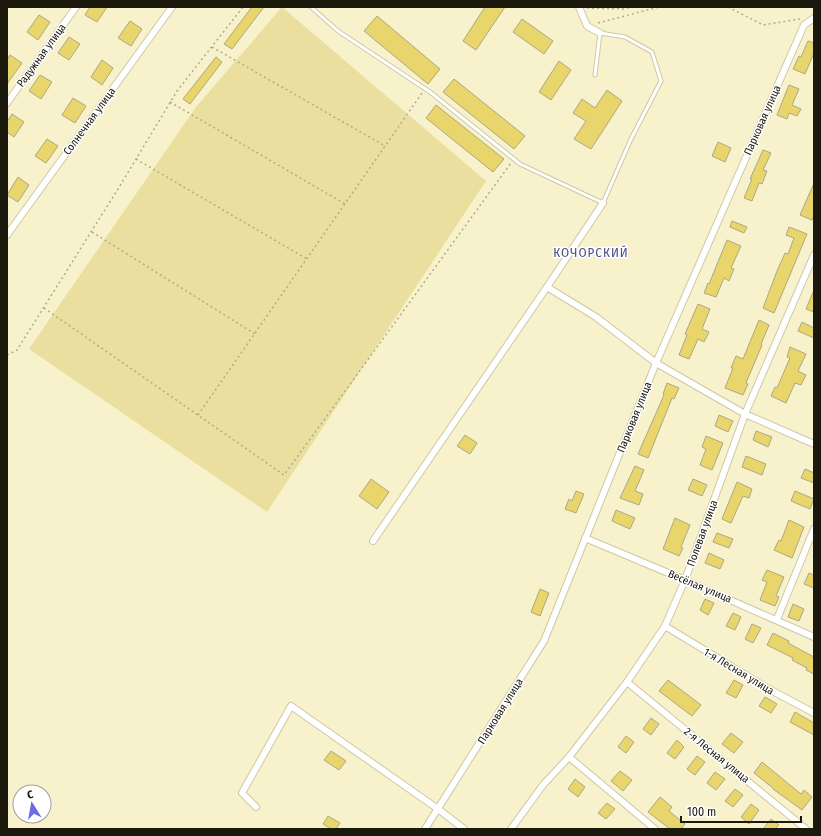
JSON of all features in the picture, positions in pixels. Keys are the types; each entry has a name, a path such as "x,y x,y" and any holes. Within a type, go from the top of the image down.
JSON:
{"street":[{"name":"Радужная улица","path":"7,103 76,7"},
{"name":"Солнечная улица","path":"7,235 172,7"},
{"path":"579,7 587,26 600,33"},
{"name":"Парковая улица","path":"425,829 544,641 656,362 804,25 814,18"},
{"path":"373,541 603,203"},
{"name":"Полевая улица","path":"511,829 543,785 569,757 627,682 665,626 685,580 745,414 814,255"},
{"path":"547,287 596,317 656,362 745,414 814,444"},
{"path":"777,620 814,529"},
{"name":"Весёлая улица","path":"585,538 814,637"},
{"name":"1-я Лесная улица","path":"665,626 767,688 814,713"},
{"name":"2-я Лесная улица","path":"627,682 806,829"},
{"path":"256,807 242,793 291,706 438,809 464,829"},
{"path":"569,757 655,829"}],"lane":[{"path":"311,7 338,31 425,89 520,164 603,203 631,139 661,81 652,52 625,38 600,33 595,75"}],"path":[{"path":"7,355 17,350 177,91 243,7"},
{"path":"579,7 624,9 631,7"},
{"path":"587,26 659,7"},
{"path":"728,7 763,25 807,18"},
{"path":"212,47 385,146"},
{"path":"198,415 425,89"},
{"path":"170,102 345,204"},
{"path":"136,159 306,259"},
{"path":"44,308 284,475 514,159"},
{"path":"91,232 255,334"}],"shaded area":[{"path":"282,7 486,181 267,512 29,349 196,107"}],"building":[{"path":"90,7 107,7 97,22 85,15"},
{"path":"252,7 264,7 232,49 224,44"},
{"path":"485,7 505,7 476,50 463,41"},
{"path":"39,15 50,22 38,40 27,32"},
{"path":"377,16 440,69 428,84 364,31"},
{"path":"522,19 553,41 544,54 513,32"},
{"path":"130,21 142,29 131,46 118,38"},
{"path":"69,37 80,44 69,60 58,53"},
{"path":"808,41 814,43 814,53 805,74 793,69 799,56 801,57"},
{"path":"10,55 22,63 7,84 7,60"},
{"path":"216,57 222,62 190,104 183,99"},
{"path":"102,60 113,68 102,85 91,77"},
{"path":"559,61 571,70 551,100 539,92"},
{"path":"40,75 52,82 41,99 29,91"},
{"path":"454,79 525,136 514,149 443,92"},
{"path":"789,85 799,89 792,105 801,109 797,116 789,113 787,119 777,115"},
{"path":"607,90 622,101 591,149 574,139 586,121 573,113 582,99 595,108"},
{"path":"73,98 86,106 75,123 62,115"},
{"path":"436,105 504,159 493,172 426,118"},
{"path":"12,114 24,122 14,137 7,132 7,122"},
{"path":"47,139 58,146 46,163 35,156"},
{"path":"718,142 731,148 725,162 712,156"},
{"path":"763,150 771,153 763,170 767,171 762,184 759,183 752,201 744,198 752,179 750,179"},
{"path":"18,177 29,185 18,202 7,195"},
{"path":"814,183 814,215 812,220 800,215"},
{"path":"732,221 747,227 744,233 730,227"},
{"path":"789,227 807,234 774,313 763,308 777,271 785,253 788,254 794,238 786,235"},
{"path":"727,240 741,246 731,268 734,269 729,281 724,278 716,297 704,293"},
{"path":"814,290 814,312 806,309"},
{"path":"698,304 710,309 702,329 709,332 704,342 698,339 689,359 679,355 687,335 685,334"},
{"path":"759,320 769,325 746,383 748,384 743,395 725,388 736,356 743,359"},
{"path":"802,322 814,328 814,338 798,331"},
{"path":"790,347 806,354 798,371 806,375 801,385 795,383 786,403 771,396 775,387 777,388 790,358 787,357"},
{"path":"667,383 679,388 674,399 672,398 648,458 638,454 664,395 663,394"},
{"path":"719,415 733,421 728,432 715,426"},
{"path":"756,431 772,437 768,447 753,440"},
{"path":"465,435 477,443 470,454 457,446"},
{"path":"706,436 723,443 712,470 700,465 706,449 702,447"},
{"path":"746,456 766,464 762,475 742,467"},
{"path":"635,466 644,470 635,491 643,494 639,505 620,498"},
{"path":"805,469 814,473 814,483 801,478"},
{"path":"371,479 389,492 377,509 359,496"},
{"path":"693,479 707,485 702,496 688,490"},
{"path":"737,482 752,489 749,498 743,496 731,523 722,519"},
{"path":"576,491 584,494 576,513 565,509 569,499 572,501"},
{"path":"795,491 814,499 810,509 791,501"},
{"path":"616,510 635,518 630,529 612,521"},
{"path":"675,518 690,525 679,556 663,549"},
{"path":"789,520 804,527 792,558 774,550 779,540 781,541"},
{"path":"717,533 733,539 729,548 713,542"},
{"path":"709,553 724,560 720,569 705,563"},
{"path":"767,570 784,577 776,596 779,597 775,606 760,600 767,582 762,580"},
{"path":"809,573 814,575 814,588 804,584"},
{"path":"540,589 549,593 540,616 531,612"},
{"path":"705,599 714,603 708,615 700,610"},
{"path":"793,604 804,609 799,621 788,617"},
{"path":"733,613 741,617 735,630 726,626"},
{"path":"752,624 761,628 753,643 745,639"},
{"path":"773,633 814,657 814,674 806,670 807,668 792,660 793,658 767,645"},
{"path":"668,680 701,705 692,716 659,691"},
{"path":"734,680 743,685 736,698 726,693"},
{"path":"765,697 777,704 771,713 759,706"},
{"path":"795,712 814,723 814,735 790,722"},
{"path":"651,718 659,724 651,735 643,729"},
{"path":"731,733 743,742 734,753 722,744"},
{"path":"626,736 634,742 626,753 618,747"},
{"path":"677,740 684,747 675,759 667,753"},
{"path":"331,751 346,761 339,770 324,760"},
{"path":"697,756 705,762 695,775 687,769"},
{"path":"762,762 801,794 804,790 812,797 802,810 754,773"},
{"path":"620,771 632,780 623,791 611,781"},
{"path":"715,772 725,779 716,790 707,783"},
{"path":"575,779 585,787 578,797 568,789"},
{"path":"735,789 743,795 733,807 725,801"},
{"path":"660,797 672,807 669,811 685,824 681,829 670,829 648,812"},
{"path":"607,803 615,809 606,819 598,813"},
{"path":"751,804 759,810 749,824 741,817"},
{"path":"328,816 340,823 336,829 331,829 323,824"},
{"path":"771,819 779,825 775,829 763,829"}],"district":[{"name":"КОЧОРСКИЙ","path":"591,252"}]}
